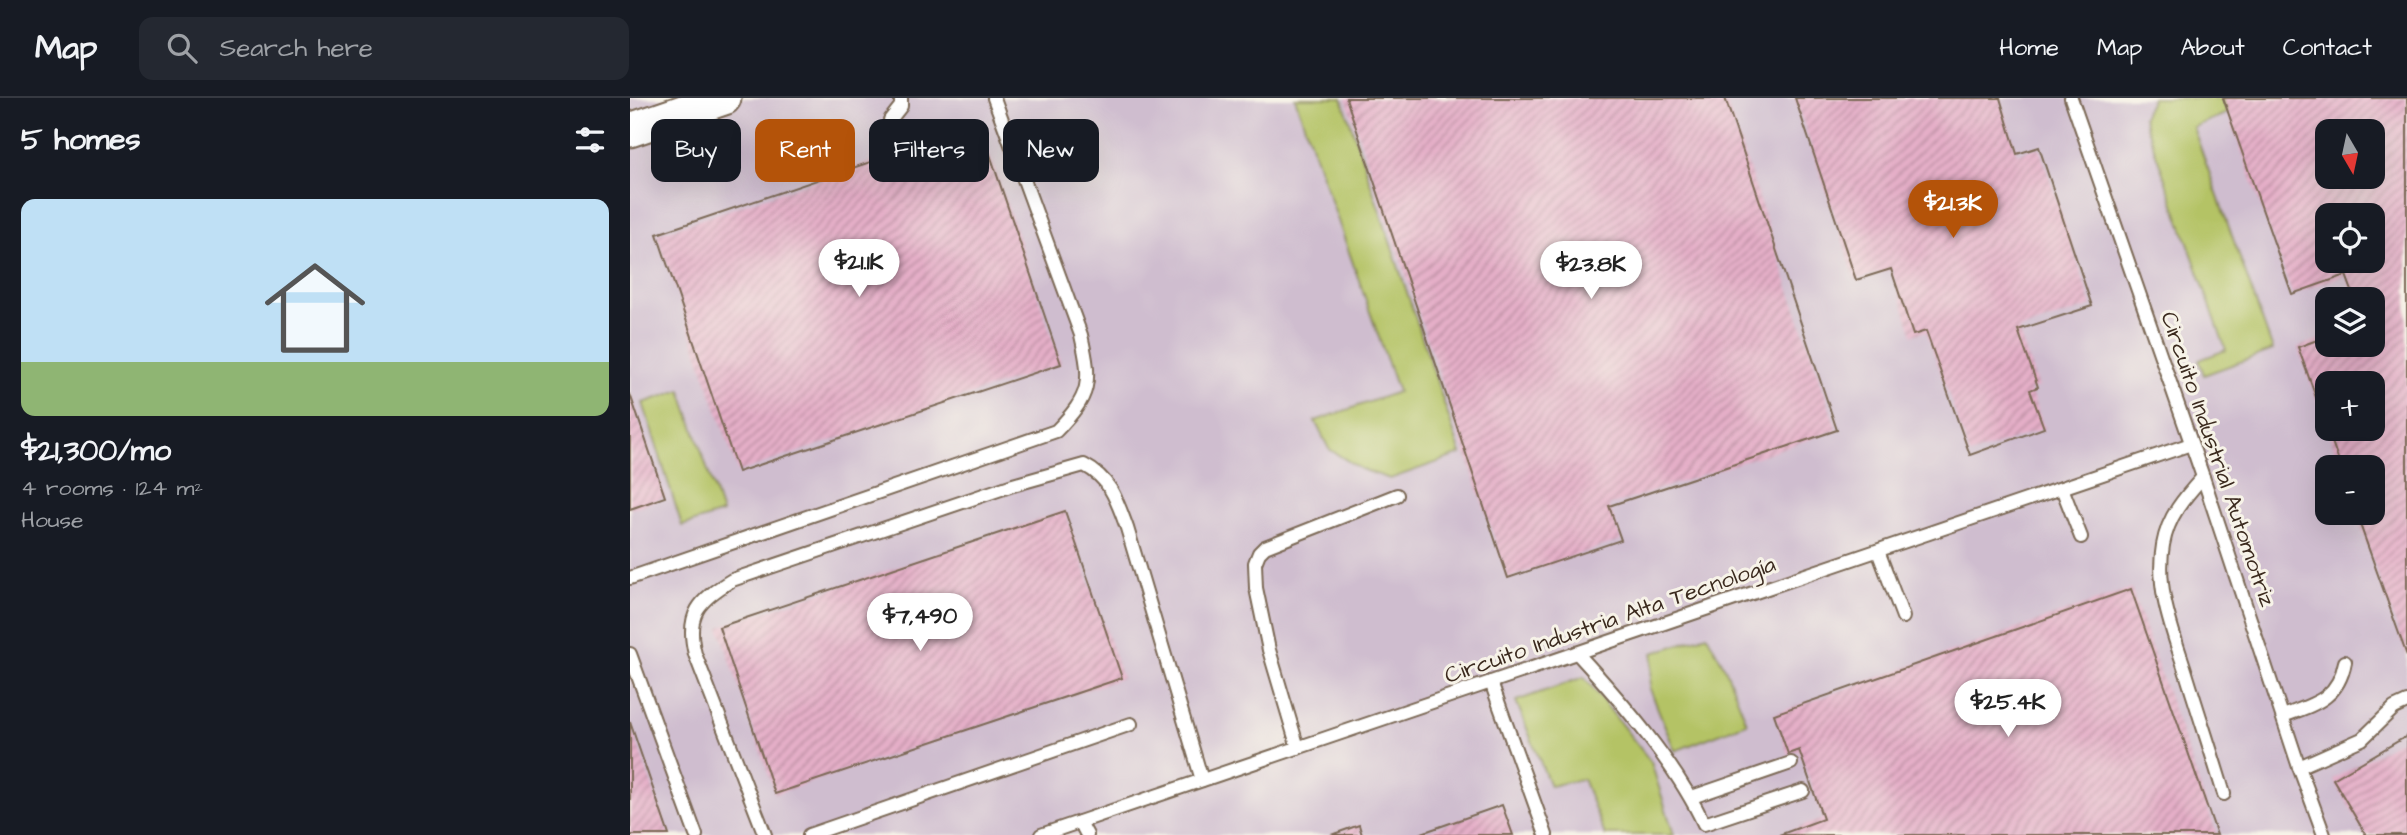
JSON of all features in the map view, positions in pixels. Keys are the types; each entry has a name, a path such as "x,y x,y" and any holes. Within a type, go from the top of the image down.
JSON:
{"street":[{"path":"630,130 724,98"}],"lane":[{"path":"891,119 901,106 901,98"},
{"path":"630,578 1056,431 1078,408 1086,388 1087,363 1081,335 994,98"},
{"name":"Circuito Industrial Automotriz","path":"2071,98 2324,835"},
{"name":"Circuito Industria Alta Tecnología","path":"1041,835 2191,444"},
{"path":"765,835 695,654 691,639 692,620 697,607 711,593 732,580 1013,485 1084,465 1098,472 1116,498 1202,780"},
{"path":"2203,477 2178,504 2169,523 2163,545 2161,570 2167,611 2224,794"},
{"path":"2062,488 2081,537"},
{"path":"1298,748 1269,650 1256,588 1255,563 1265,547 1397,495"},
{"path":"1878,551 1903,617"},
{"path":"1577,653 1634,719 1692,797 1707,829 1803,791"},
{"path":"630,654 696,835"},
{"path":"2283,716 2315,704 2332,692 2342,678 2346,662"},
{"path":"1491,682 1546,835"},
{"path":"2299,767 2362,738 2394,708 2407,702"},
{"path":"809,835 1131,724"},
{"path":"1692,797 1791,763"},
{"path":"1080,822 1087,835"}],"shaded area":[{"path":"630,98 2407,98 2407,835 630,835"}],"green space":[{"path":"1295,98 1342,98 1461,454 1390,479 1361,469 1329,449 1315,421 1398,392"},
{"path":"2152,98 2223,98 2228,113 2193,127 2273,350 2204,375 2199,360 2226,350 2143,117"},
{"path":"681,390 722,513 682,526 643,403"},
{"path":"1707,635 1725,668 1747,723 1675,751 1650,689 1653,653"},
{"path":"1584,677 1651,762 1674,835 1605,835 1583,779 1550,786 1516,701"}],"building":[{"path":"1346,98 1725,98 1837,430 1609,506 1621,540 1508,578"},
{"path":"1795,98 2000,98 2017,154 2039,147 2092,306 2018,330 2038,387 2030,390 2044,428 1970,455 1926,331 1913,335 1891,269 1856,280"},
{"path":"2223,98 2407,98 2407,656 2360,525 2385,525 2385,455 2337,455 2332,441 2385,441 2385,371 2315,371 2315,394 2298,347 2315,341 2315,357 2385,357 2385,287 2350,287 2346,275 2292,294"},
{"path":"989,152 1061,364 738,472 657,234 811,182 855,182 855,167 869,162 869,182 989,182"},
{"path":"630,394 665,497 630,509"},
{"path":"1065,511 1122,678 775,794 719,627"},
{"path":"2131,589 2217,835 1779,835 1823,819 1799,750 1788,754 1774,714"},
{"path":"630,722 669,835 630,835"},
{"path":"2407,736 2407,835 2366,835 2333,779"},
{"path":"1502,805 1513,835 1416,835"},
{"path":"1359,825 1362,835 1331,835"}]}
